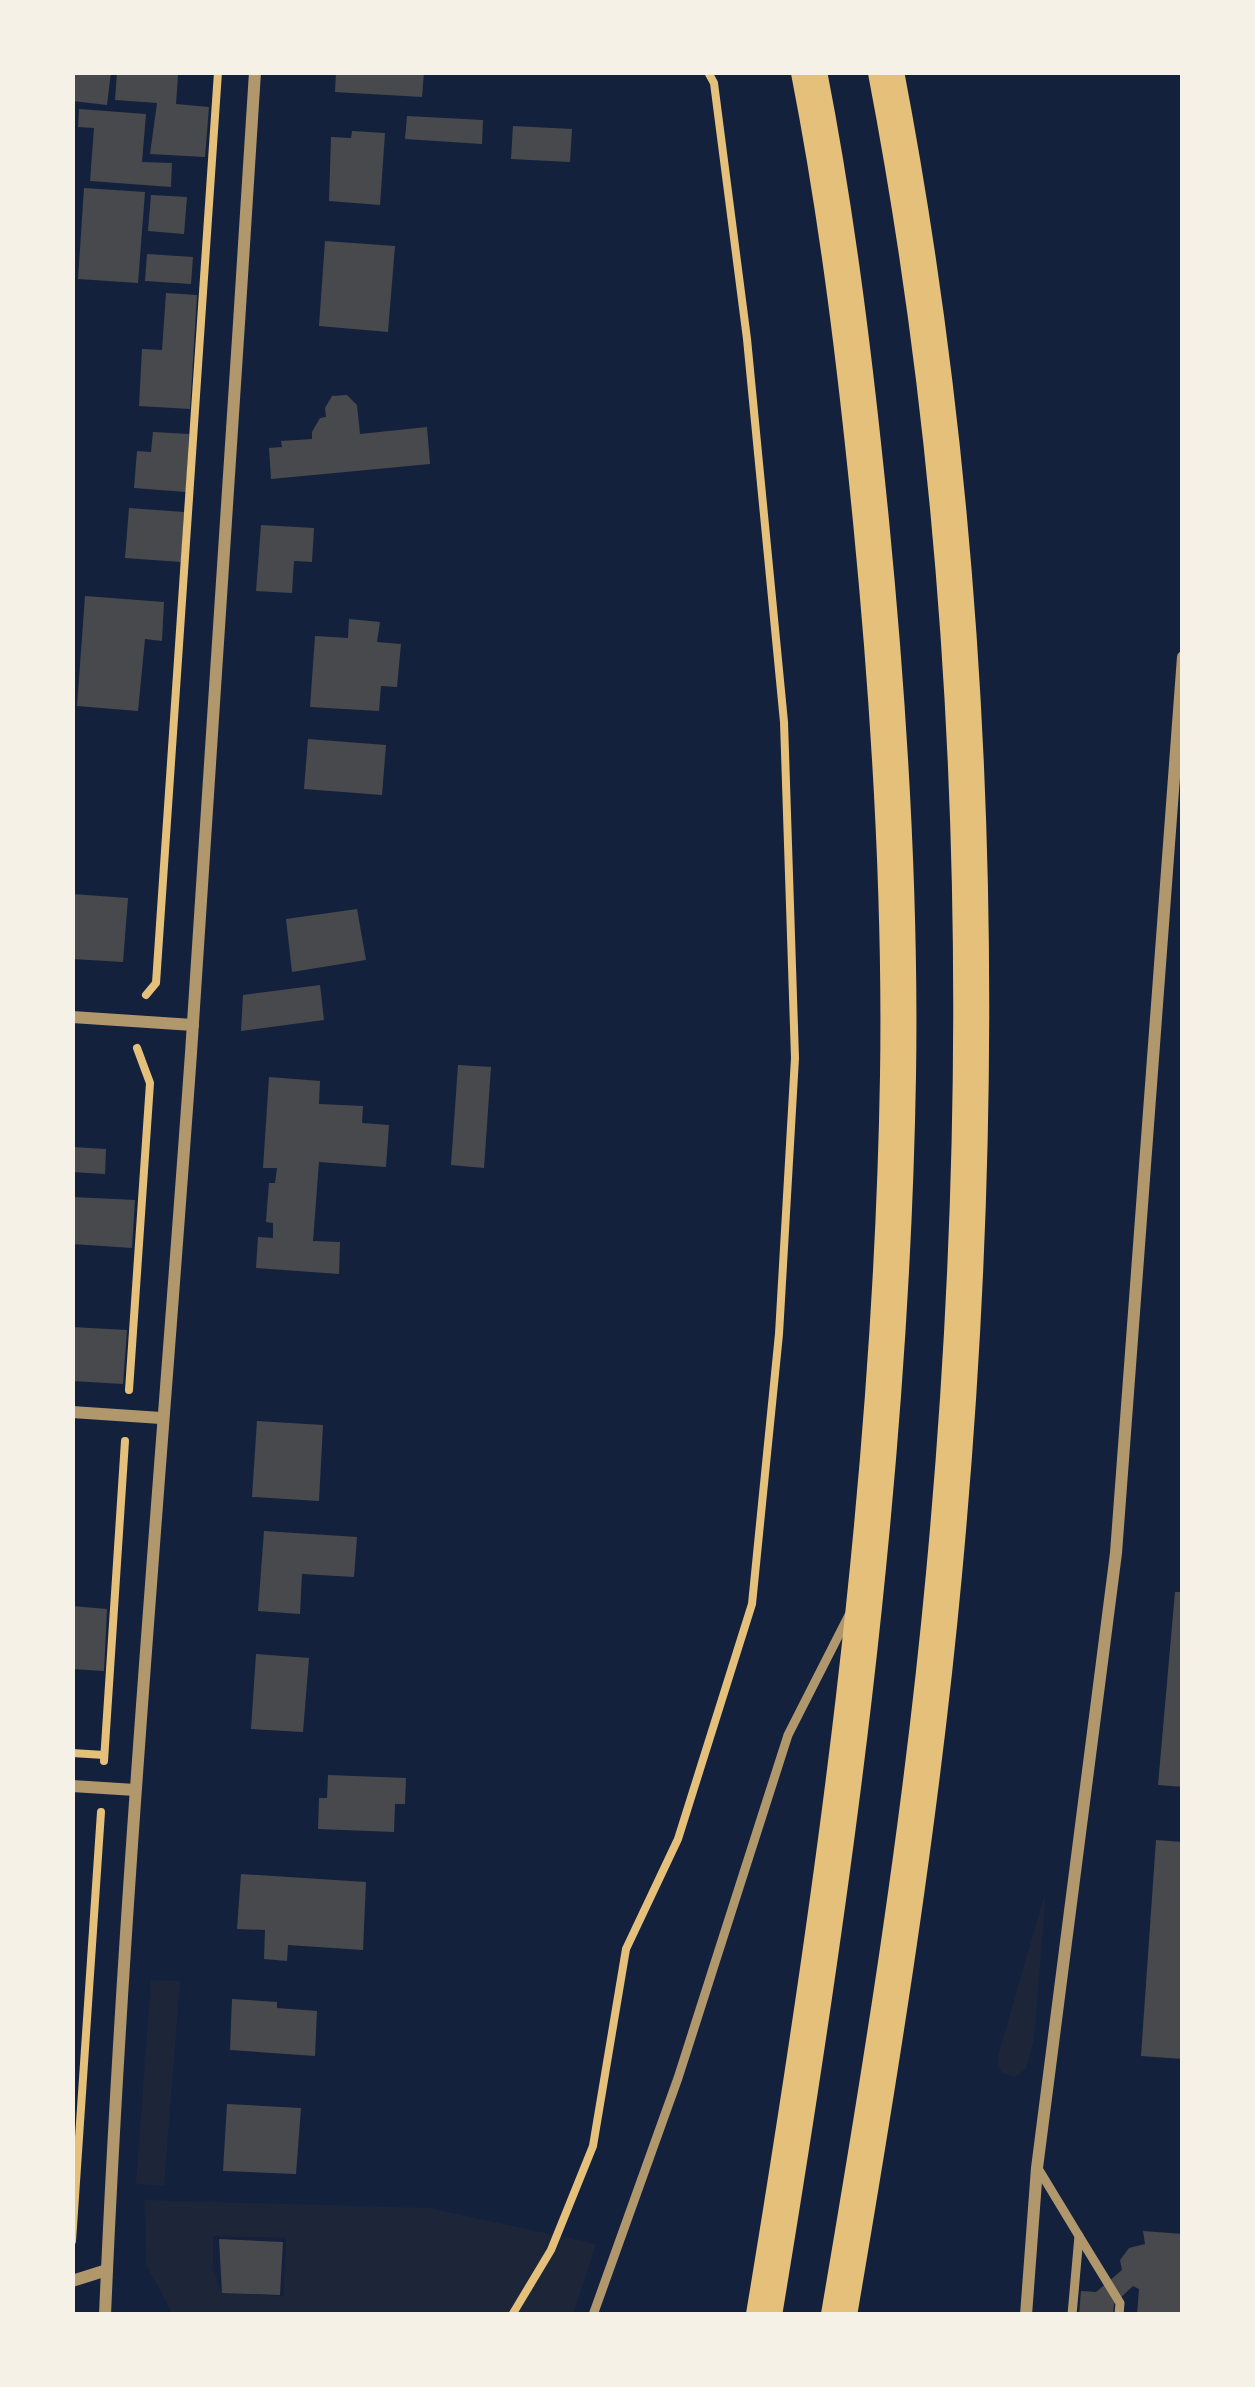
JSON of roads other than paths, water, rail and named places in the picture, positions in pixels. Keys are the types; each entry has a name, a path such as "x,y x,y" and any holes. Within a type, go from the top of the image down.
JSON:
{"highway":[{"path":"764,2315 834,1866 868,1578 889,1312 898,1073 893,812 882,628 858,387 828,167 809,72"},
{"path":"839,2315 907,1880 944,1576 963,1321 972,1069 961,632 937,389 886,72"}],"street":[{"path":"106,2315 108,2194 193,1024 255,72"},
{"path":"1026,2315 1037,2168 1116,1553 1183,657"},
{"path":"72,1017 193,1024"},
{"path":"72,1412 161,1418"},
{"path":"72,1786 135,1790"},
{"path":"72,2281 107,2270"}],"lane":[{"path":"593,2315 678,2078 788,1735 868,1578"},
{"path":"1037,2168 1120,2303 1119,2315"},
{"path":"1072,2315 1079,2236"}]}
